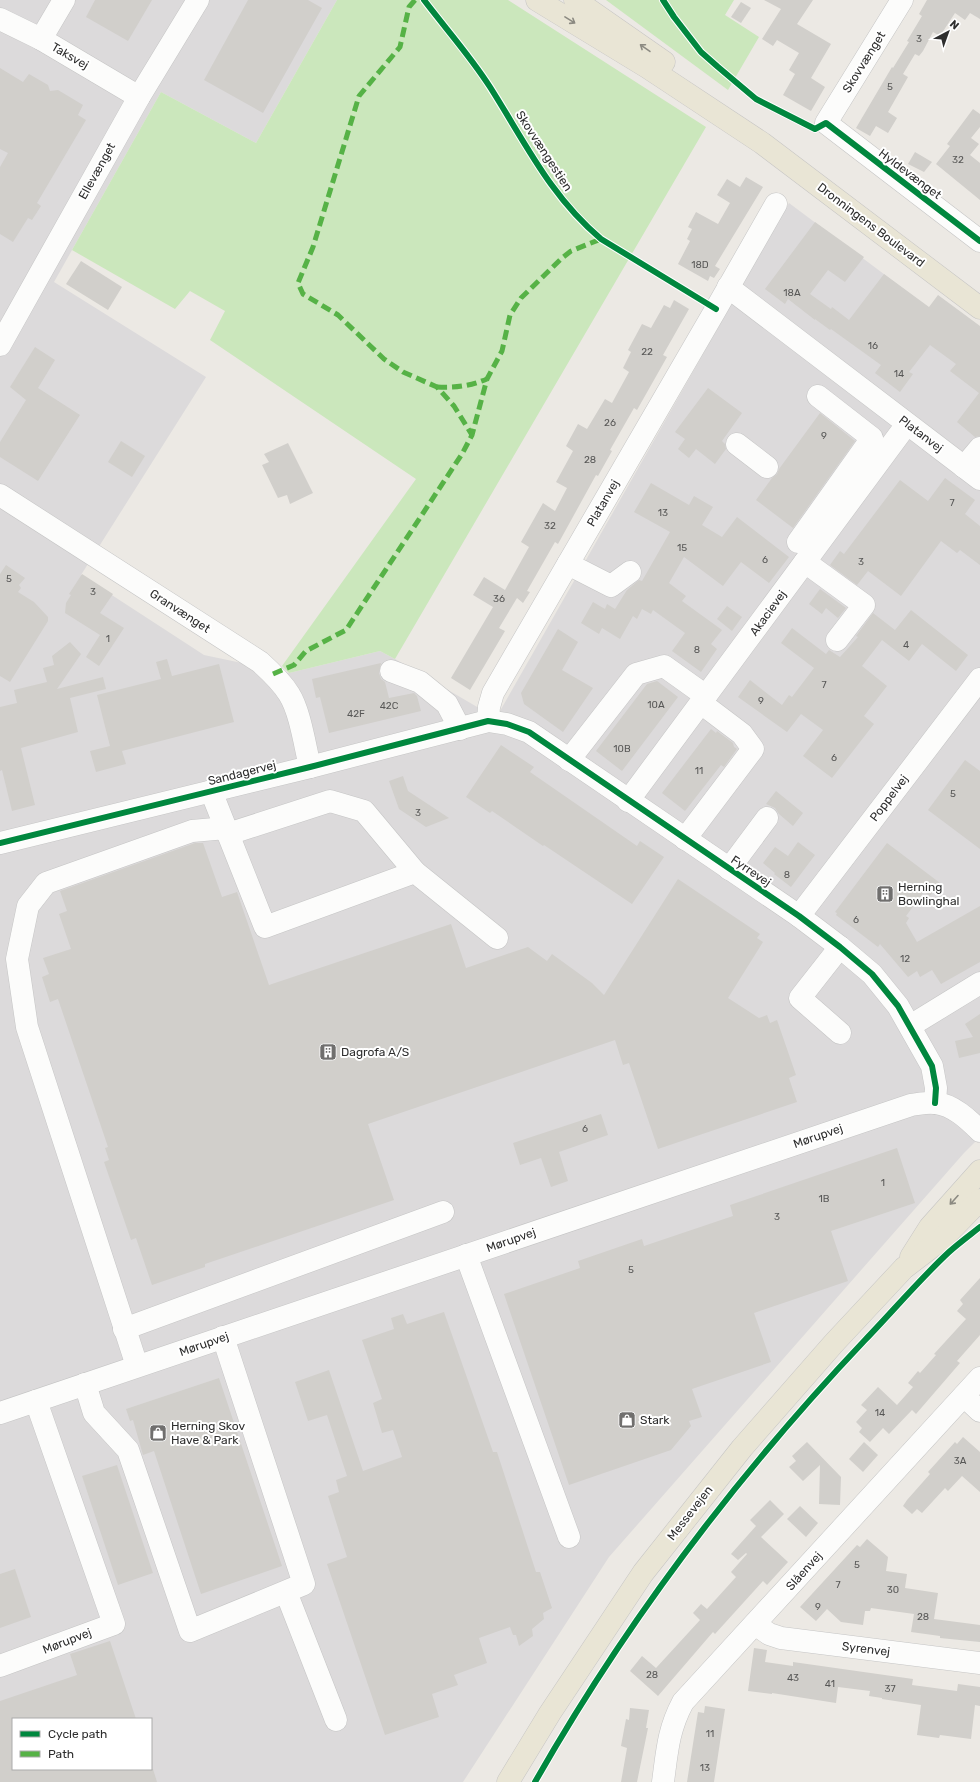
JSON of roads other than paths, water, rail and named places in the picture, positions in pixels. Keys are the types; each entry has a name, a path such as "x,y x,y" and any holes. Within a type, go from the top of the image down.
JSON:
{"main road":[{"name":"Dronningens Boulevard","path":"537,0 646,66 762,143 980,308"},
{"name":"Dronningens Boulevard","path":"575,0 646,49 726,109 762,143"},
{"name":"Messevejen","path":"904,1268 930,1227 980,1171"},
{"name":"Messevejen","path":"508,1782 554,1707 643,1573 742,1448 834,1343 904,1268 942,1239 980,1200"}],"street":[{"path":"41,39 64,0"},
{"name":"Ellevænget","path":"0,345 139,97 198,0"},
{"name":"Skovvænget","path":"826,123 902,0"},
{"name":"Taksvej","path":"0,19 41,39 139,97"},
{"name":"Hyldevænget","path":"826,123 980,241"},
{"name":"Platanvej","path":"488,722 488,707 493,693 776,204"},
{"name":"Platanvej","path":"728,287 972,473"},
{"path":"818,396 872,438 802,552 864,605 837,640"},
{"name":"Akacievej","path":"628,801 703,700 802,552 907,424"},
{"path":"737,444 767,467"},
{"path":"972,473 980,448"},
{"name":"Granvænget","path":"0,495 260,662 273,674 289,694 298,718 310,767"},
{"path":"568,564 611,586 630,572"},
{"path":"569,760 636,674 664,666 742,734 753,749 685,839"},
{"path":"391,671 420,682 447,704 460,729"},
{"name":"Poppelvej","path":"799,916 980,679"},
{"name":"Sandagervej","path":"0,843 488,722"},
{"name":"Fyrrevej","path":"488,722 508,724 529,732 628,801 799,916 840,947 872,974 898,1006 932,1066 936,1088 936,1103"},
{"path":"211,791 265,927 415,872"},
{"path":"137,1366 28,1027 17,959 28,906 46,883 192,831 227,831 330,801 364,811 415,872 497,938"},
{"path":"729,869 767,818"},
{"path":"840,947 800,998 840,1033"},
{"path":"910,1026 980,983"},
{"name":"Mørupvej","path":"0,1413 911,1105 936,1103 952,1108 969,1120 980,1131"},
{"path":"124,1329 443,1212"},
{"path":"466,1255 569,1537"},
{"path":"85,1384 94,1413 128,1450 190,1631 304,1584 223,1338"},
{"name":"Slåenvej","path":"663,1782 674,1720 683,1702 980,1378"},
{"path":"964,1396 980,1412"},
{"name":"Mørupvej","path":"0,1666 114,1624 36,1401"},
{"path":"286,1592 336,1720"},
{"name":"Syrenvej","path":"755,1624 769,1634 781,1638 980,1662"}],"place":[{"name":"Herning Bowlinghal","path":"885,894"},
{"name":"Dagrofa A/S","path":"328,1052"},
{"name":"Stark","path":"627,1420"},
{"name":"Herning Skov Have & Park","path":"158,1433"}]}
